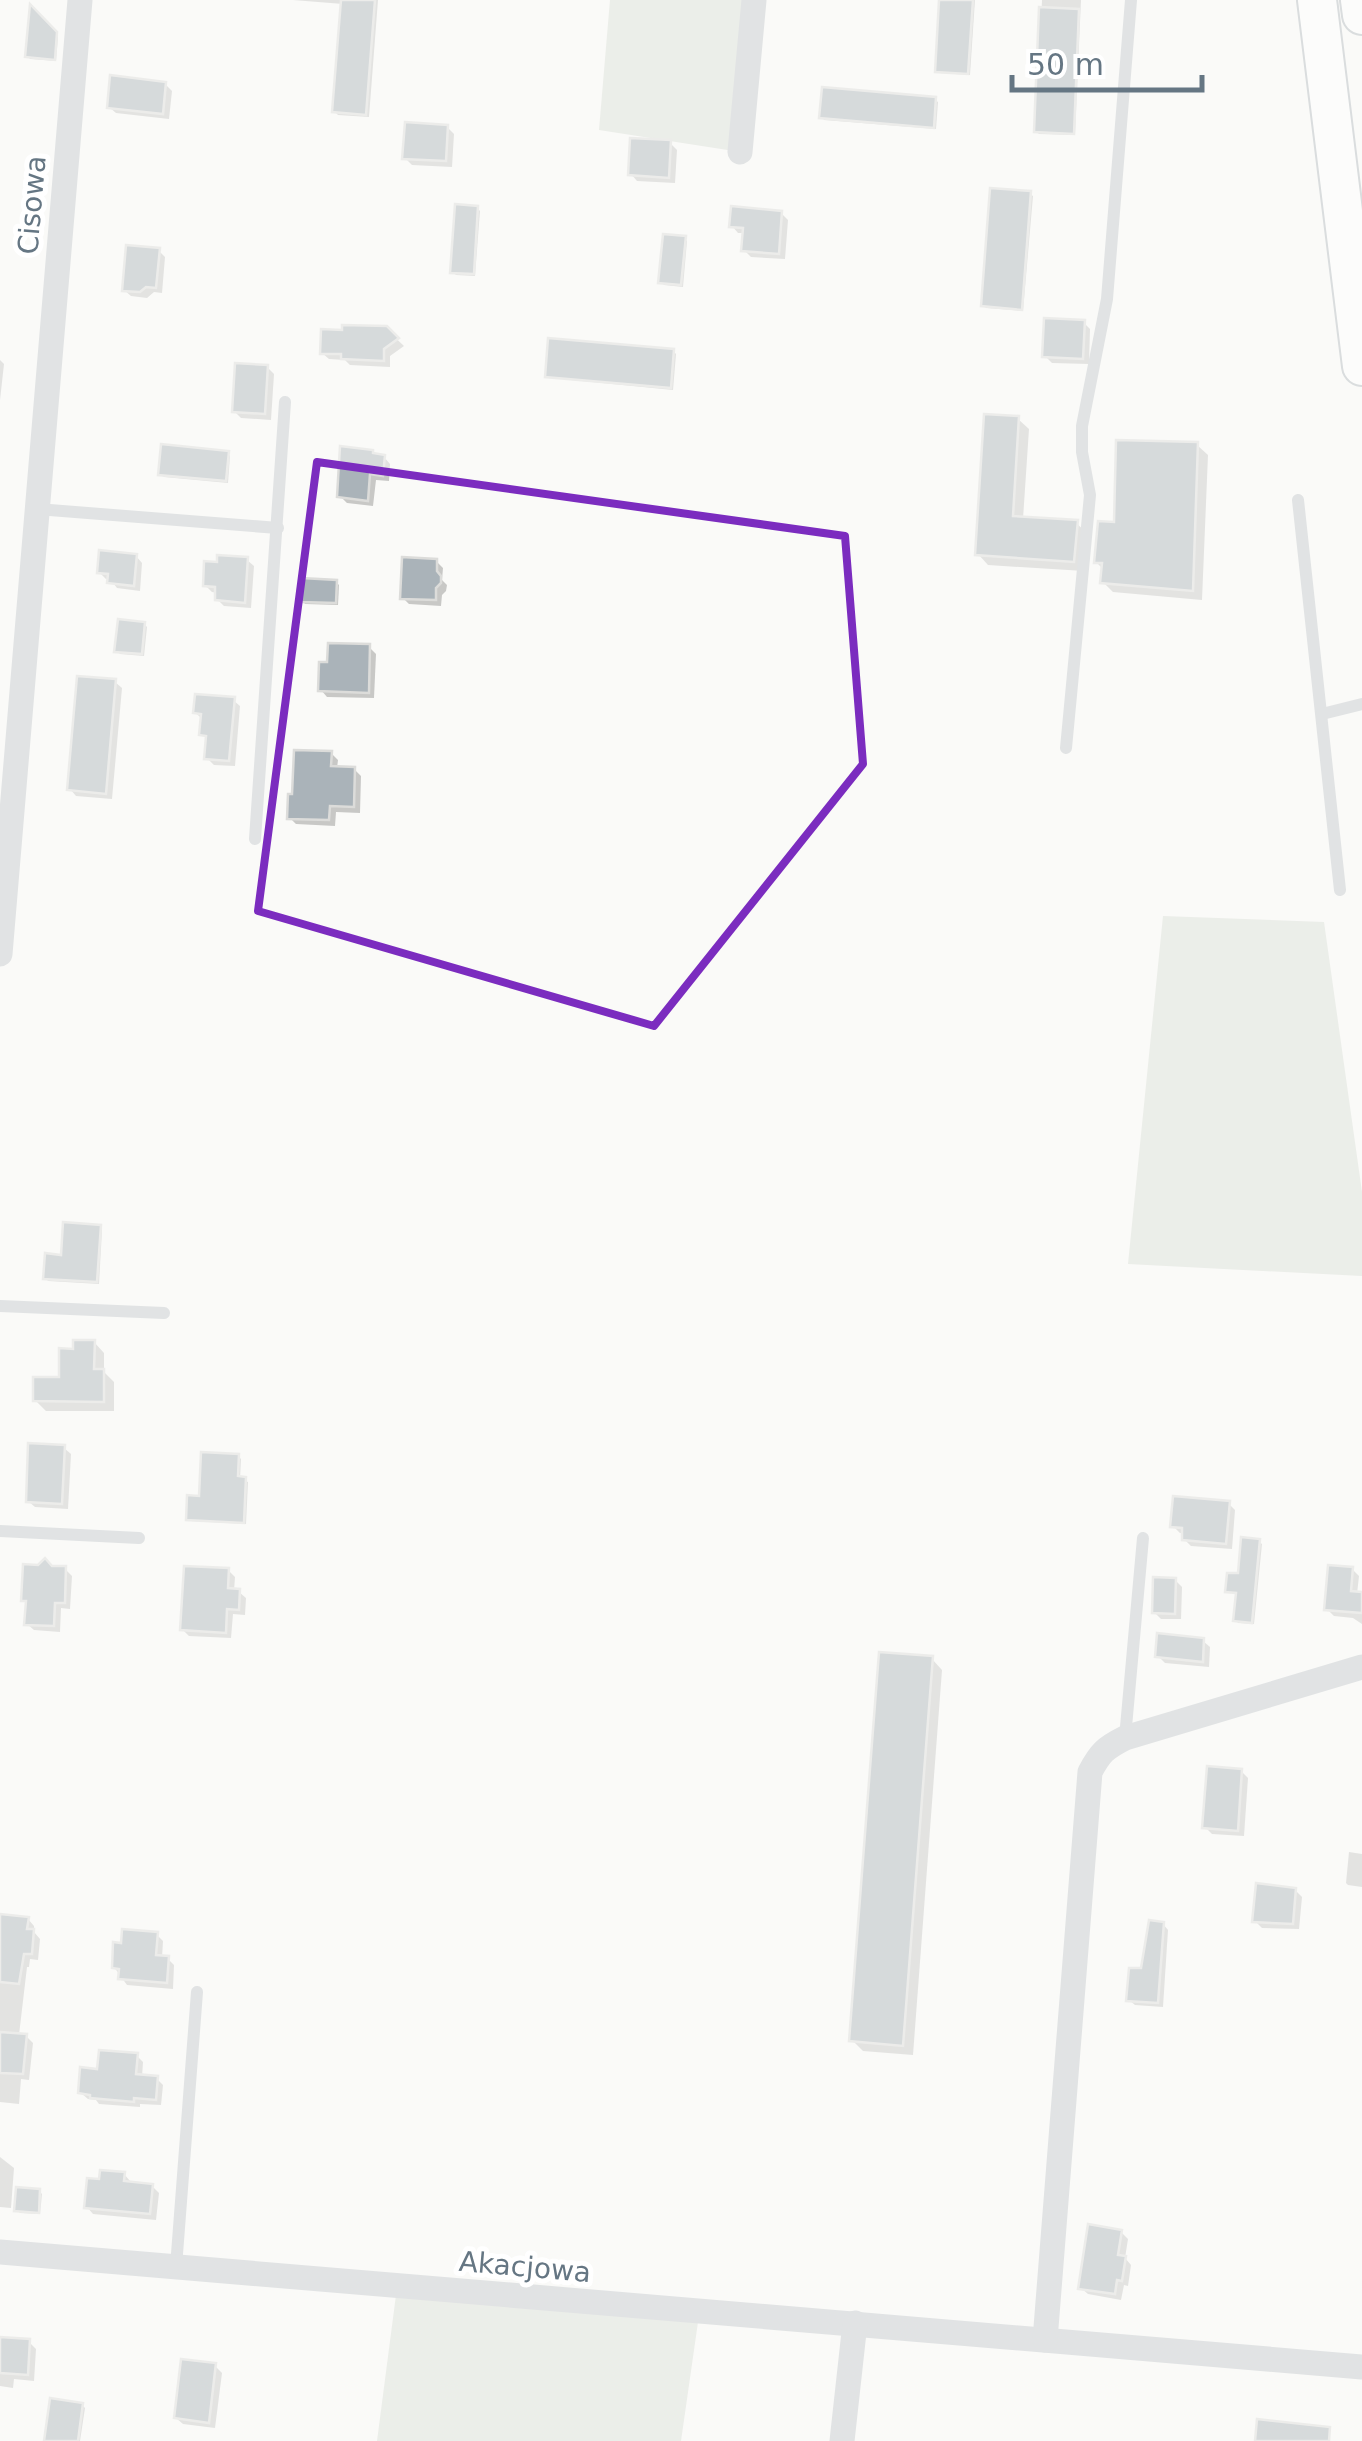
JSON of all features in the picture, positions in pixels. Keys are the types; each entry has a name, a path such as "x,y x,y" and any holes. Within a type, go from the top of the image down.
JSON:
{"main road":[{"path":"1317,0 1362,366"},
{"path":"1360,0 1362,15"}],"street":[{"name":"Cisowa","path":"0,954 80,0"},
{"path":"740,152 754,0"},
{"path":"1045,2340 1090,1772 1100,1754 1125,1738 1362,1667"},
{"name":"Akacjowa","path":"0,2252 1362,2368"},
{"path":"842,2441 855,2323"}],"lane":[{"path":"1066,748 1090,495 1082,426 1107,300 1131,0"},
{"path":"255,840 285,402"},
{"path":"1298,500 1340,890"},
{"path":"36,509 278,528"},
{"path":"1322,714 1362,704"},
{"path":"0,1306 164,1314"},
{"path":"0,1532 139,1538"},
{"path":"1125,1738 1143,1538"},
{"path":"176,2268 196,1992"}],"highlighted area":[{"path":"317,462 845,536 863,764 654,1026 258,911"}],"shaded area":[{"path":"610,0 748,0 734,151 599,130"},
{"path":"1163,916 1324,922 1362,1192 1362,1276 1128,1264"},
{"path":"396,2295 698,2322 681,2441 377,2441"}],"building":[{"path":"341,0 375,0 366,115 332,112"},
{"path":"939,0 973,0 968,74 935,72"},
{"path":"30,4 57,32 55,60 25,57"},
{"path":"1039,7 1079,9 1074,134 1034,132"},
{"path":"110,75 166,82 163,114 107,108"},
{"path":"822,87 936,97 934,128 819,118"},
{"path":"405,122 448,125 446,161 402,159"},
{"path":"630,138 671,140 669,178 628,175"},
{"path":"990,188 1031,191 1022,310 981,306"},
{"path":"455,204 478,206 474,274 450,273"},
{"path":"731,206 782,211 779,254 741,251 743,228 729,227"},
{"path":"663,234 686,236 681,285 658,283"},
{"path":"126,245 160,248 156,288 122,291"},
{"path":"1044,318 1085,320 1083,359 1042,357"},
{"path":"342,325 387,326 399,338 384,349 384,361 320,354 321,329 342,330"},
{"path":"548,338 674,349 671,388 545,377"},
{"path":"235,363 268,365 265,414 232,412"},
{"path":"984,414 1019,416 1013,516 1078,520 1074,562 975,555"},
{"path":"1116,440 1198,442 1193,591 1100,583 1102,563 1094,563 1098,521 1114,522"},
{"path":"161,444 229,451 226,481 158,475"},
{"path":"340,446 385,455 383,476 370,474 368,501 337,497"},
{"path":"99,550 137,554 134,586 107,583 108,574 97,573"},
{"path":"217,555 248,557 245,603 215,600 215,587 203,586 204,561 217,562"},
{"path":"402,557 437,559 441,583 436,588 436,600 400,599"},
{"path":"301,578 337,580 336,603 300,602"},
{"path":"118,619 145,622 142,654 114,652"},
{"path":"328,643 370,644 369,693 318,691 319,662 327,662"},
{"path":"77,676 116,679 106,794 67,790"},
{"path":"195,694 235,697 229,761 204,759 206,736 199,735 201,714 193,713"},
{"path":"294,750 332,751 331,766 355,767 354,807 330,806 329,820 287,819"},
{"path":"63,1222 101,1225 97,1282 43,1279 45,1253 61,1255"},
{"path":"73,1340 95,1340 94,1369 104,1369 104,1402 33,1401 33,1377 59,1377 59,1348 73,1349"},
{"path":"28,1443 65,1445 62,1504 26,1502"},
{"path":"201,1452 239,1454 238,1476 246,1477 244,1523 186,1520 187,1495 199,1496"},
{"path":"1173,1496 1230,1501 1226,1544 1182,1540 1182,1528 1170,1527"},
{"path":"1241,1537 1260,1539 1252,1623 1233,1621 1236,1593 1225,1592 1227,1573 1238,1573"},
{"path":"45,1558 52,1566 66,1566 65,1603 55,1603 54,1626 24,1625 23,1564 38,1565"},
{"path":"1328,1565 1353,1567 1351,1591 1362,1592 1362,1613 1324,1610"},
{"path":"184,1566 229,1568 228,1588 240,1589 239,1610 227,1609 226,1633 180,1630"},
{"path":"1153,1577 1176,1578 1175,1614 1152,1613"},
{"path":"1157,1633 1204,1638 1203,1662 1155,1657"},
{"path":"879,1652 933,1656 903,2046 849,2041"},
{"path":"1207,1766 1242,1769 1238,1831 1202,1828"},
{"path":"1256,1883 1296,1888 1293,1924 1252,1922"},
{"path":"0,1914 29,1917 27,1929 34,1929 32,1954 24,1954 19,1984 0,1982"},
{"path":"1149,1920 1164,1922 1158,2003 1126,2001 1129,1968 1141,1968"},
{"path":"122,1929 158,1932 156,1955 169,1956 167,1983 118,1979 119,1969 112,1968 113,1942 121,1943"},
{"path":"0,2032 27,2034 23,2074 0,2073"},
{"path":"99,2050 138,2053 136,2074 158,2076 156,2100 134,2098 134,2102 90,2098 78,2093 80,2067 97,2069"},
{"path":"100,2170 125,2172 124,2181 153,2184 150,2214 84,2208 87,2178 99,2179"},
{"path":"16,2187 40,2189 39,2213 14,2211"},
{"path":"1088,2224 1122,2230 1118,2255 1126,2256 1122,2281 1117,2280 1115,2294 1078,2289"},
{"path":"0,2337 30,2339 28,2375 0,2373"},
{"path":"181,2359 216,2363 209,2423 174,2418"},
{"path":"50,2398 83,2403 78,2441 44,2441"},
{"path":"1257,2419 1330,2427 1329,2441 1255,2441"}]}
